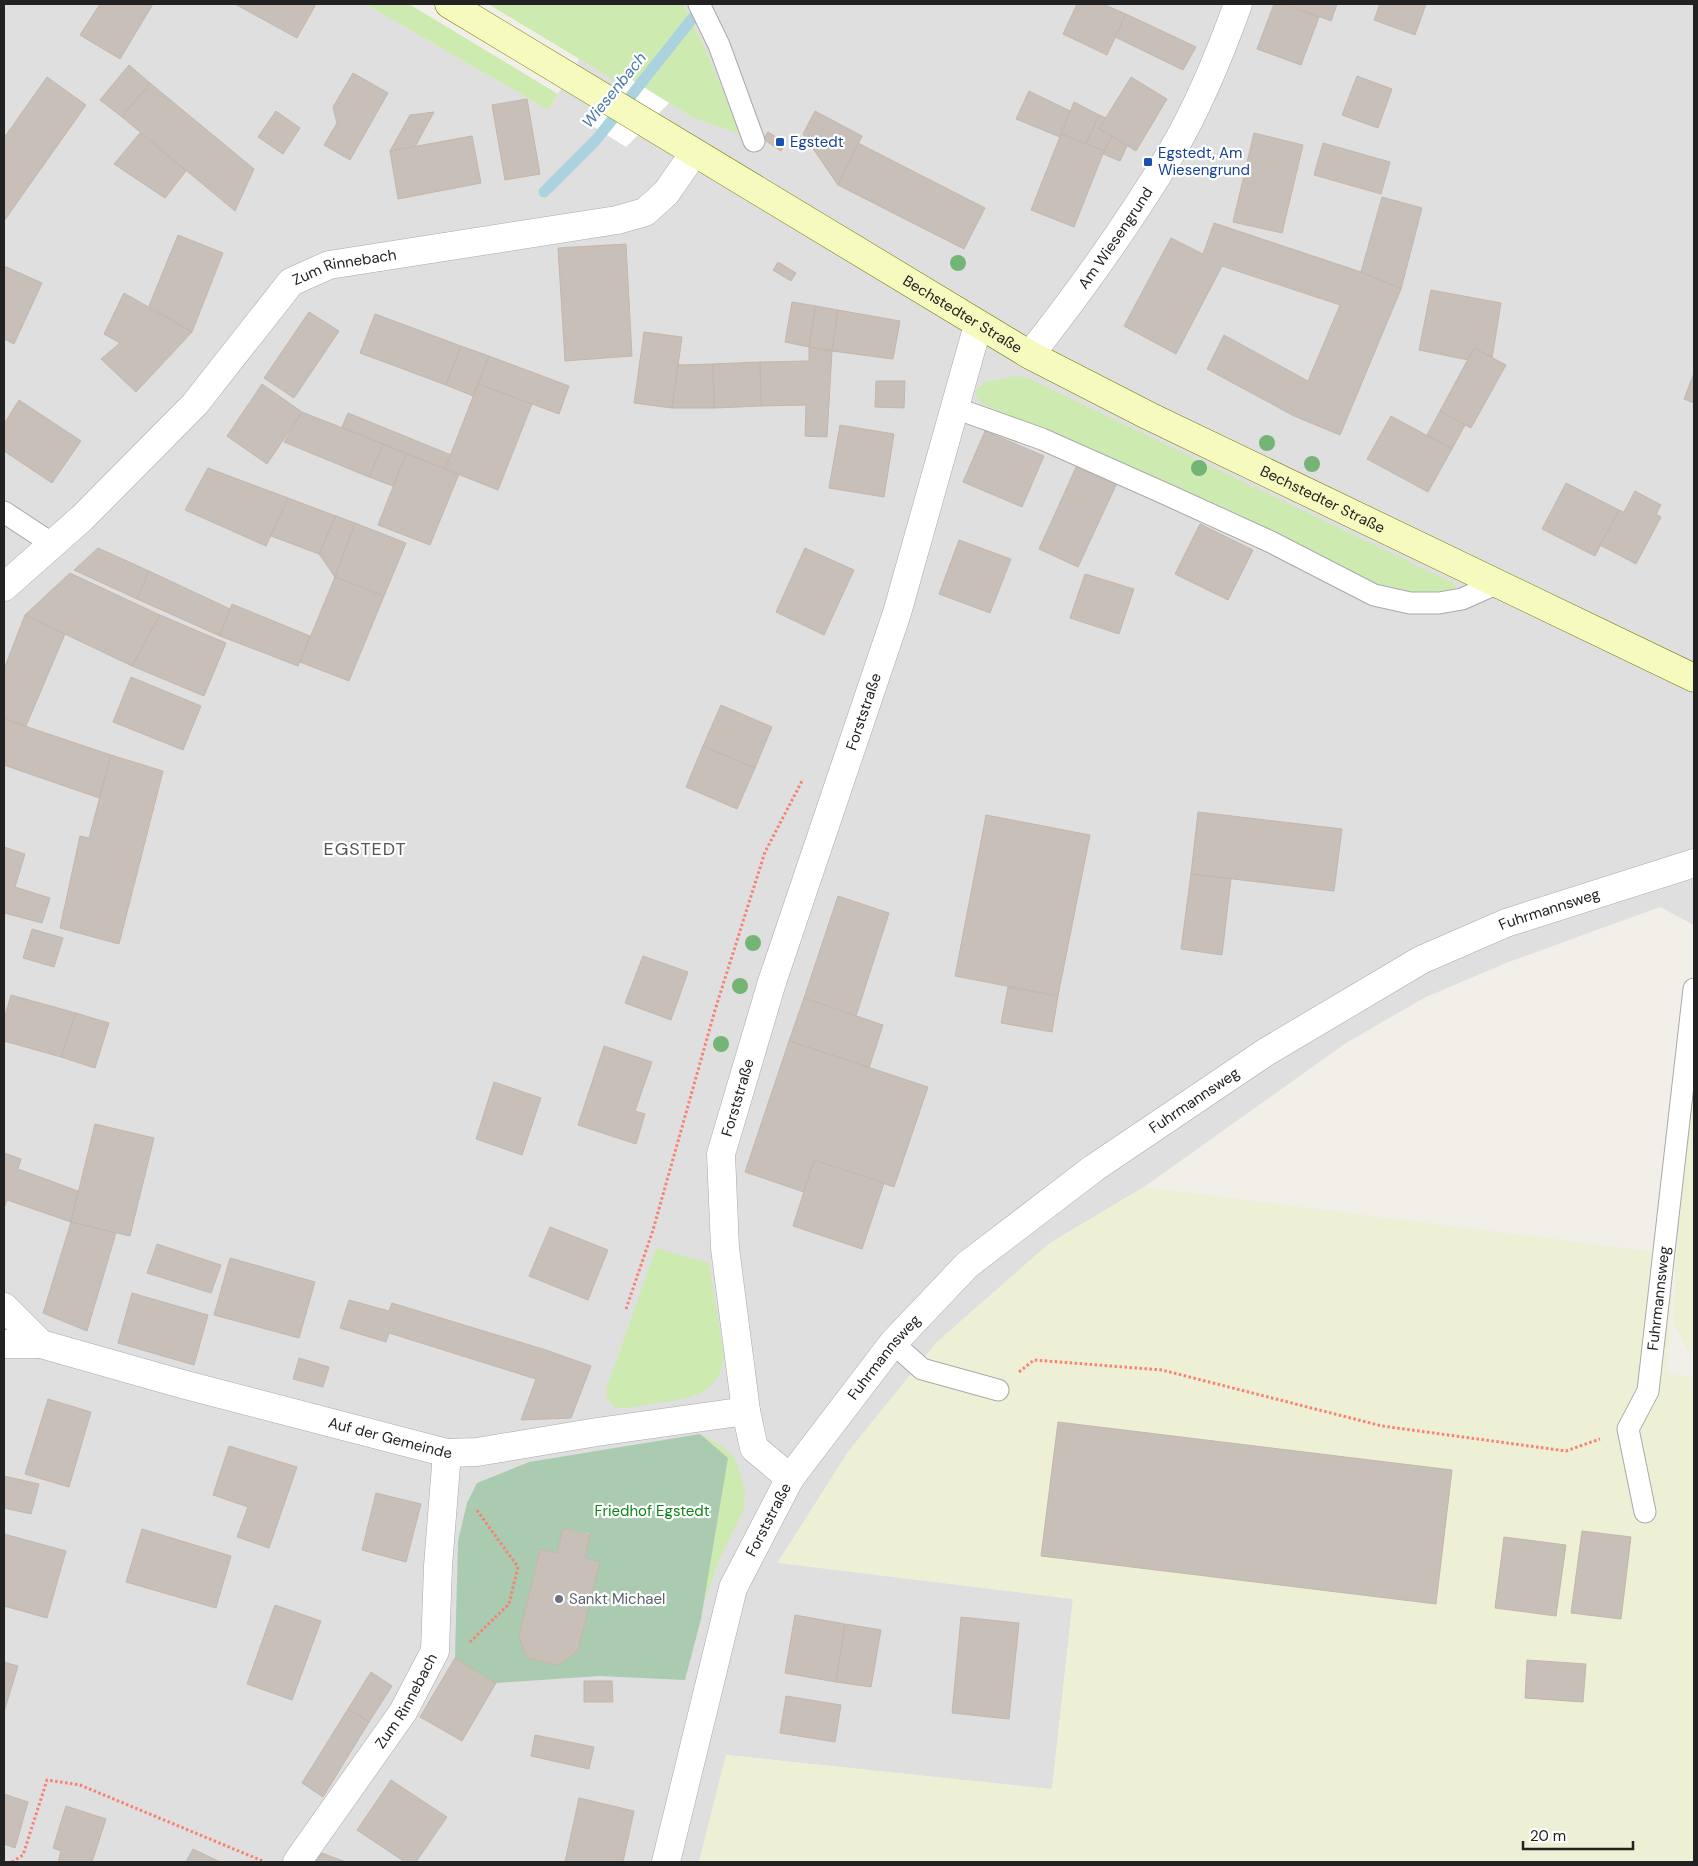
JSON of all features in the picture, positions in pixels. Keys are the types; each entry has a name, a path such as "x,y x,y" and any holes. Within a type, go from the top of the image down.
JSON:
{"main road":[{"name":"Bechstedter Straße","path":"449,4 1030,355 1149,416 1694,678"}],"street":[{"name":"Am Wiesengrund","path":"1030,355 1102,260 1172,152 1202,93 1238,4"},
{"name":"Zum Rinnebach","path":"4,587 51,543 82,518 195,404 291,282 329,265 617,220 645,212 666,193 694,153"},
{"name":"Forststraße","path":"666,1862 732,1588 790,1478 754,1448 746,1411 725,1248 722,1154 772,982 897,613 978,325"},
{"name":"Fuhrmannsweg","path":"790,1478 893,1343 968,1265 1094,1168 1282,1042 1421,960 1506,923 1694,863"},
{"name":"Auf der Gemeinde","path":"4,1307 41,1344"},
{"name":"Auf der Gemeinde","path":"4,1344 41,1344 182,1384 447,1453 476,1452 597,1432 746,1411"},
{"name":"Zum Rinnebach","path":"297,1862 403,1712 435,1651 438,1566 447,1453"}],"lane":[{"path":"699,4 719,45 754,141"},
{"path":"955,408 1042,439 1114,471 1271,542 1374,595 1410,603 1439,603 1462,599 1498,583"},
{"path":"4,512 51,543"},
{"name":"Fuhrmannsweg","path":"1628,1429 1648,1391 1694,989"},
{"path":"893,1343 922,1369 998,1390"},
{"path":"1628,1429 1645,1512"}],"path":[{"path":"998,1390 1034,1360 1162,1370 1382,1426 1566,1451 1628,1429"},
{"path":"443,1497 468,1504 478,1511 518,1567 509,1604 465,1647"},
{"path":"12,1862 23,1856 48,1780 80,1785 266,1862"}],"shaded area":[{"path":"4,4 365,4 548,110 580,58 616,81 624,75 693,118 739,133 706,50 683,4 1694,4 1694,925 1660,907 1506,963 1426,997 1346,1043 1144,1187 1050,1243 936,1343 848,1452 778,1562 1073,1599 1052,1790 726,1755 699,1862 4,1862"}],"green space":[{"path":"365,4 409,4 558,94 548,110"},
{"path":"488,4 683,4 706,50 740,134 693,118 624,75 616,81"},
{"path":"1016,376 1028,378 1455,584 1456,590 1422,596 1373,584 1080,444 984,405 977,398 975,391 985,382"},
{"path":"1694,1084 1694,1354 1688,1351 1673,1322 1678,1227"},
{"path":"1144,1187 1674,1254 1667,1374 1694,1377 1694,1862 699,1862 726,1755 1052,1789 1073,1599 778,1563 848,1452 936,1343 1050,1243"},
{"path":"656,1248 709,1263 724,1356 721,1369 710,1387 692,1396 641,1406 615,1408 606,1397 607,1387"},
{"path":"700,1434 722,1446 734,1457 745,1492 744,1509 721,1556 703,1605 728,1458"},
{"name":"Friedhof Egstedt","path":"700,1434 728,1458 701,1619 685,1680 599,1676 496,1683 455,1658 458,1541 467,1503 477,1483 529,1462","holes":["563,1528 590,1534 585,1558 599,1562 578,1651 558,1665 527,1658 519,1636 540,1549 557,1553"]}],"pier":[{"path":"624,75 669,103 626,147 583,120"}],"building":[{"path":"100,4 153,4 120,59 80,35"},
{"path":"235,4 316,4 297,38"},
{"path":"1077,4 1103,4 1126,14 1107,55 1063,34"},
{"path":"1274,4 1282,4 1319,17 1301,65 1257,49"},
{"path":"1286,4 1337,4 1331,21"},
{"path":"1380,4 1426,4 1415,35 1374,20"},
{"path":"1126,14 1196,47 1183,70 1115,37"},
{"path":"129,65 150,83 122,117 100,100"},
{"path":"353,73 388,93 350,160 324,145 337,123 333,107"},
{"path":"1357,76 1392,89 1378,128 1342,115"},
{"path":"47,77 86,105 4,221 4,138"},
{"path":"1131,77 1167,99 1136,151 1099,129"},
{"path":"150,83 254,169 235,211 122,117"},
{"path":"1029,91 1070,111 1060,137 1016,119"},
{"path":"527,99 540,174 505,180 492,105"},
{"path":"1074,102 1099,115 1086,144 1061,134"},
{"path":"276,111 300,128 283,154 258,137"},
{"path":"815,111 862,136 838,185 803,134"},
{"path":"434,112 415,147 390,151 410,115"},
{"path":"1099,115 1106,118 1099,129 1112,136 1104,151 1086,144"},
{"path":"768,132 786,143 781,151 763,139"},
{"path":"140,133 186,171 165,198 114,164"},
{"path":"1254,133 1303,145 1282,233 1233,222"},
{"path":"1061,134 1104,151 1074,227 1031,210"},
{"path":"472,136 481,183 398,199 390,151"},
{"path":"1112,136 1127,146 1120,161 1103,154"},
{"path":"858,143 985,208 964,249 838,185"},
{"path":"1323,143 1390,162 1381,194 1314,175"},
{"path":"1382,197 1422,208 1401,289 1361,272"},
{"path":"1214,223 1361,272 1401,289 1340,435 1294,416 1207,369 1224,335 1308,381 1340,305 1222,266 1176,354 1124,326 1171,238 1203,254"},
{"path":"178,235 223,253 192,332 149,306"},
{"path":"626,244 632,356 565,361 558,248"},
{"path":"778,262 796,273 791,281 773,270"},
{"path":"4,266 42,283 14,344 4,339"},
{"path":"1431,290 1501,303 1492,358 1474,348 1468,360 1419,350"},
{"path":"124,293 192,332 136,392 101,359 120,343 104,334"},
{"path":"792,302 816,306 809,347 785,342"},
{"path":"816,306 838,310 832,351 809,347"},
{"path":"838,310 900,321 893,359 832,351"},
{"path":"309,312 339,331 294,398 264,378"},
{"path":"375,314 461,346 446,385 360,353"},
{"path":"644,332 682,337 672,408 634,403"},
{"path":"461,346 489,356 473,396 446,385"},
{"path":"809,347 832,351 827,437 805,436 806,405 761,406 760,362 809,361"},
{"path":"1474,348 1506,365 1471,428 1440,411"},
{"path":"489,356 569,386 559,414 478,384"},
{"path":"760,362 761,406 714,408 713,364"},
{"path":"713,364 714,408 672,408 678,365"},
{"path":"1694,373 1694,403 1684,399"},
{"path":"876,381 905,381 904,408 875,407"},
{"path":"262,384 302,412 267,464 227,436"},
{"path":"478,384 532,404 498,490 445,469"},
{"path":"19,400 81,441 52,483 4,451 4,424"},
{"path":"1440,411 1465,425 1452,449 1427,435"},
{"path":"302,412 383,444 369,477 284,442"},
{"path":"348,413 451,455 445,469 342,427"},
{"path":"1391,416 1452,449 1428,492 1367,459"},
{"path":"840,425 894,434 884,497 829,488"},
{"path":"985,431 1044,456 1022,507 963,482"},
{"path":"383,444 406,454 393,486 369,477"},
{"path":"406,454 459,474 430,545 378,525"},
{"path":"1077,465 1117,483 1078,567 1039,549"},
{"path":"208,468 288,498 266,546 185,510"},
{"path":"1566,483 1619,510 1595,556 1542,529"},
{"path":"1635,491 1661,505 1656,514 1661,517 1636,564 1600,545 1619,510 1624,512"},
{"path":"288,498 336,516 319,554 271,536"},
{"path":"336,516 355,523 335,577 319,554"},
{"path":"355,523 406,543 384,596 335,577"},
{"path":"1200,524 1253,550 1228,600 1175,574"},
{"path":"959,540 1011,559 990,613 939,594"},
{"path":"98,548 149,571 137,599 74,570"},
{"path":"805,548 854,570 824,635 776,612"},
{"path":"149,571 230,609 220,636 137,599"},
{"path":"70,573 160,615 132,666 25,615"},
{"path":"1085,574 1134,589 1119,634 1070,618"},
{"path":"335,577 384,596 349,681 300,662"},
{"path":"232,604 310,636 298,666 220,636"},
{"path":"25,615 65,634 26,726 4,719 4,669"},
{"path":"160,615 226,643 204,696 132,666"},
{"path":"131,677 201,706 183,750 113,722"},
{"path":"721,705 772,727 755,768 703,746"},
{"path":"4,719 111,755 99,798 4,765"},
{"path":"703,746 755,768 737,809 686,787"},
{"path":"111,755 163,771 119,944 60,928 80,836 89,838"},
{"path":"1198,812 1342,829 1334,891 1191,874"},
{"path":"986,815 1090,835 1058,996 955,976"},
{"path":"4,847 25,854 15,887 50,898 42,923 4,913"},
{"path":"1191,874 1231,879 1222,955 1181,949"},
{"path":"838,896 889,913 856,1016 804,998"},
{"path":"32,929 63,938 54,967 23,958"},
{"path":"643,956 688,972 671,1020 625,1003"},
{"path":"1008,987 1058,996 1052,1032 1001,1023"},
{"path":"11,995 76,1013 61,1057 4,1041 4,1019"},
{"path":"804,998 883,1025 869,1068 789,1041"},
{"path":"76,1013 109,1023 95,1068 61,1057"},
{"path":"789,1041 928,1087 894,1187 814,1160 804,1192 745,1172"},
{"path":"604,1046 652,1062 635,1111 645,1114 636,1144 578,1125"},
{"path":"494,1082 541,1098 522,1155 476,1139"},
{"path":"95,1124 154,1138 130,1236 71,1222"},
{"path":"4,1153 21,1159 18,1169 78,1191 71,1222 7,1200 4,1208"},
{"path":"814,1160 884,1183 862,1249 793,1226"},
{"path":"71,1222 116,1233 87,1331 43,1313"},
{"path":"550,1227 608,1250 588,1300 529,1276"},
{"path":"157,1244 221,1265 211,1293 147,1273"},
{"path":"230,1258 315,1282 299,1338 214,1315"},
{"path":"132,1293 208,1315 194,1365 118,1343"},
{"path":"349,1300 389,1311 392,1303 546,1350 591,1366 571,1418 521,1420 536,1379 389,1333 386,1342 340,1328"},
{"path":"299,1358 329,1367 323,1387 293,1379"},
{"path":"48,1399 91,1412 69,1487 25,1474"},
{"path":"1058,1422 1452,1470 1436,1604 1041,1556"},
{"path":"229,1446 297,1467 269,1548 237,1537 248,1507 213,1495"},
{"path":"4,1476 39,1484 31,1514 4,1508"},
{"path":"376,1493 421,1504 406,1562 362,1550"},
{"name":"Sankt Michael","path":"563,1528 590,1535 585,1558 600,1562 578,1651 558,1665 527,1658 519,1636 540,1549 557,1553"},
{"path":"142,1529 231,1556 216,1608 126,1582"},
{"path":"1582,1531 1631,1537 1621,1619 1571,1613"},
{"path":"4,1534 66,1551 47,1618 4,1606"},
{"path":"1504,1537 1566,1545 1556,1616 1495,1608"},
{"path":"275,1605 321,1621 292,1700 247,1684"},
{"path":"795,1615 845,1624 836,1682 785,1673"},
{"path":"961,1617 1019,1623 1009,1719 952,1713"},
{"path":"845,1624 881,1630 871,1687 836,1682"},
{"path":"455,1658 496,1683 462,1741 420,1717"},
{"path":"1527,1660 1586,1664 1583,1702 1525,1698"},
{"path":"4,1662 18,1666 4,1712"},
{"path":"371,1672 392,1686 369,1722 348,1709"},
{"path":"584,1681 612,1681 613,1702 584,1702"},
{"path":"786,1696 841,1705 835,1742 780,1733"},
{"path":"348,1709 369,1722 323,1797 302,1783"},
{"path":"535,1735 594,1747 589,1769 531,1756"},
{"path":"391,1780 447,1817 416,1862 405,1862 357,1830"},
{"path":"4,1794 28,1802 15,1848 4,1844"},
{"path":"579,1798 634,1811 623,1862 565,1862"},
{"path":"66,1806 106,1819 92,1862 58,1862 61,1851 53,1848"},
{"path":"193,1849 220,1862 186,1862"},
{"path":"319,1852 346,1862 310,1862"}],"waterway":[{"name":"Wiesenbach","path":"544,192 596,140 703,5"}],"place":[{"name":"Egstedt","path":"780,142"},
{"name":"Egstedt, Am Wiesengrund","path":"1148,162"},
{"name":"Sankt Michael","path":"559,1599"}],"district":[{"name":"EGSTEDT","path":"365,849"}]}
